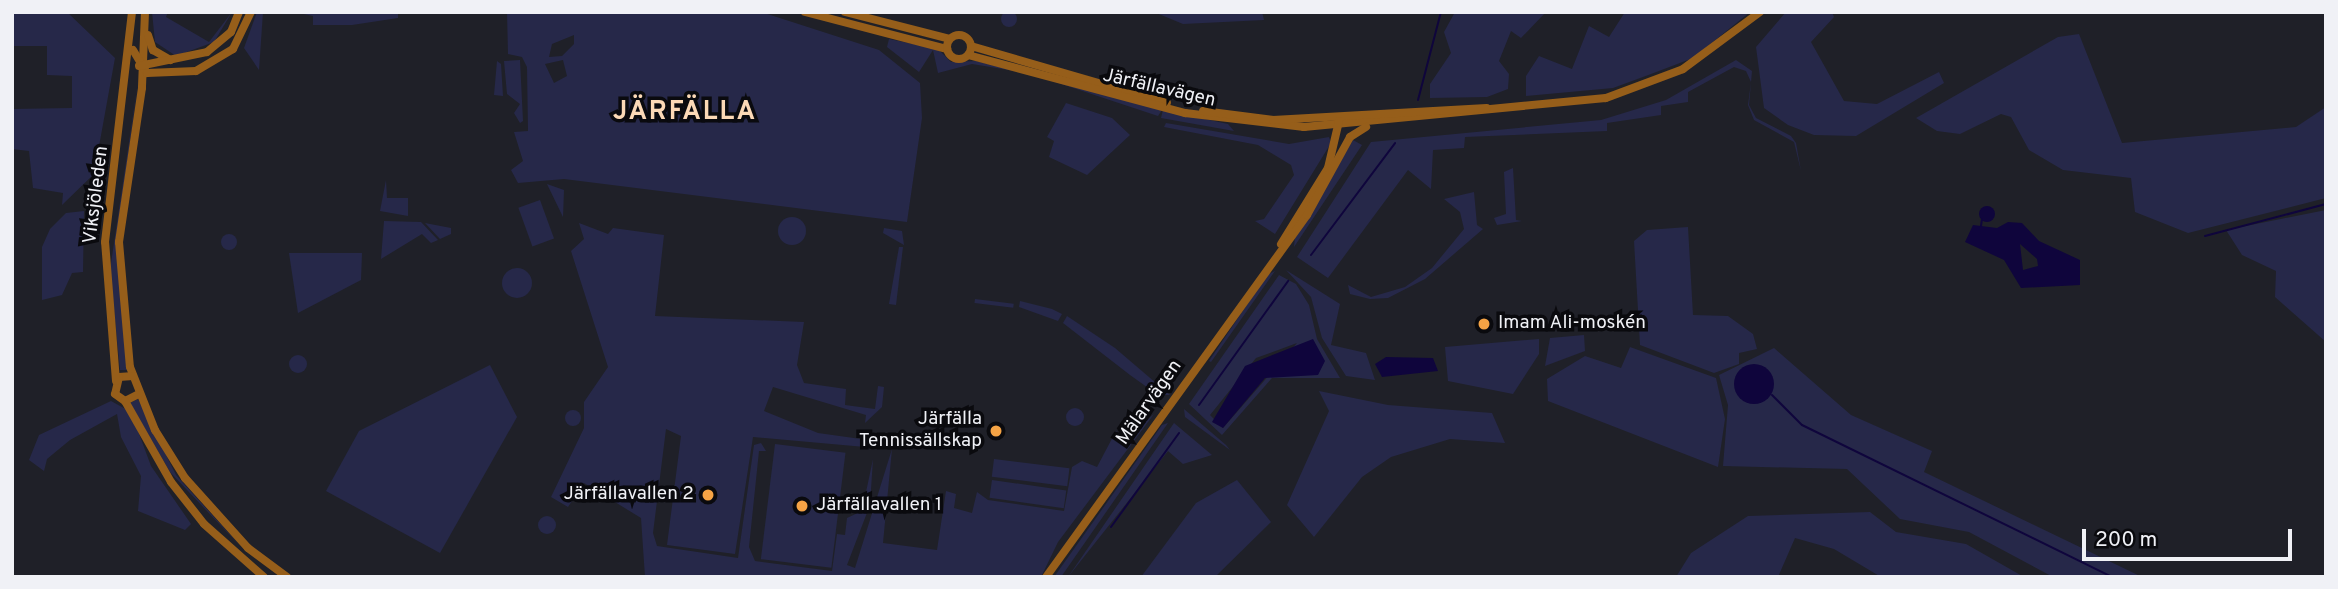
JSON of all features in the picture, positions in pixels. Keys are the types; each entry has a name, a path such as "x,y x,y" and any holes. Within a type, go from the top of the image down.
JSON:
{"street":[{"name":"Viksjöleden","path":"125,401 115,394 105,242 128,85 132,12"},
{"path":"128,85 142,67 177,62 224,40 239,12"},
{"path":"142,88 160,75 212,64 240,40 251,12"},
{"path":"805,12 948,44 963,36 970,50 956,59 948,44 845,12"},
{"name":"Järfällavägen","path":"970,50 1206,111 1273,120 1382,122 1525,108 1644,86 1718,48 1760,12"},
{"name":"Viksjöleden","path":"139,394 132,376 119,292 119,242 142,88 145,14"},
{"path":"145,14 153,50 177,62"},
{"path":"131,37 142,67 160,75"},
{"name":"Järfällavägen","path":"970,50 1177,111 1304,127 1342,121 1525,108"},
{"path":"1336,154 1342,121"},
{"name":"Järfällavägen","path":"1336,154 1359,129 1382,122"},
{"path":"1304,127 1329,132 1336,154"},
{"name":"Mälarvägen","path":"1046,577 1280,247 1307,215 1336,154"},
{"path":"116,381 132,376"},
{"path":"264,577 204,524 171,482 125,401 139,394 185,478 247,548 288,577"}],"shaded area":[{"path":"1006,11 1012,11 1017,19 1015,25 1006,27 1001,22 1001,16"},
{"path":"12,12 67,12 115,58 94,174 62,205 63,193 33,188 29,151 12,149 12,109 72,108 72,76 47,75 47,46 12,46"},
{"path":"152,12 168,12 166,17 209,42 232,12 214,42 176,56 155,42"},
{"path":"257,12 263,12 259,70 244,48"},
{"path":"398,12 398,18 352,25 313,25 313,16 299,13"},
{"path":"507,12 761,12 879,50 920,83 922,118 907,222 564,179 518,183 511,170 523,161 514,132 528,131 527,67 522,57 508,54","holes":["574,35 574,44 562,56 549,57 552,44","563,60 567,76 554,83 545,64"]},
{"path":"1154,12 1262,12 1264,20 1183,24"},
{"path":"1455,12 1546,12 1521,38 1511,31 1499,61 1509,74 1508,89 1487,97 1430,98 1430,84 1451,53 1444,32"},
{"path":"1625,12 1750,12 1693,58 1651,74 1613,88 1526,96 1526,76 1539,56 1572,69 1589,26 1609,37"},
{"path":"1786,12 1832,12 1834,17 1811,42 1844,101 1877,104 1939,72 1944,83 1856,136 1814,135 1788,125 1764,108 1756,47"},
{"path":"2079,34 2122,143 2296,127 2326,107 2326,198 2188,233 2135,212 2131,178 2063,170 2029,150 2011,117 2001,114 1960,134 1937,131 1916,118 2058,37"},
{"path":"889,39 938,49 951,62 976,61 1015,71 972,64 938,73 933,50 919,72 887,47"},
{"path":"520,60 523,121 520,123 514,113 520,104 507,94 504,61"},
{"path":"1736,60 1752,71 1749,105 1756,118 1791,136 1796,143 1801,171 1794,142 1754,120 1748,105 1751,82 1746,71 1734,67 1688,92 1688,102 1661,106 1661,115 1607,123 1607,131 1465,137 1464,148 1433,150 1431,189 1408,170 1328,278 1297,257 1371,142 1601,120 1666,100"},
{"path":"497,61 501,64 503,96 494,95"},
{"path":"1022,71 1162,110 1158,116"},
{"path":"139,75 116,243 128,370 120,370 110,270"},
{"path":"1066,103 1112,118 1130,135 1087,175 1049,157 1054,141 1047,137"},
{"path":"1163,110 1228,124 1234,131 1161,118"},
{"path":"1166,123 1289,144 1329,137 1331,143 1275,234 1255,221 1264,219 1294,175 1291,165 1258,145 1164,127"},
{"path":"1353,140 1362,145 1294,247 1295,237"},
{"path":"1513,168 1516,220 1522,221 1497,225 1494,218 1506,214 1504,172"},
{"path":"386,180 387,198 408,198 408,216 380,211"},
{"path":"547,184 564,190 563,217"},
{"path":"1474,192 1477,225 1483,229 1425,279 1388,298 1370,299 1350,294 1348,285 1371,297 1405,287 1432,268 1464,229 1460,212 1444,199"},
{"path":"540,200 554,239 532,246 518,208"},
{"path":"1984,206 1990,206 1995,214 1993,220 1984,222 1979,217 1979,211"},
{"path":"2326,210 2326,342 2275,297 2276,271 2242,255 2226,230"},
{"path":"84,211 83,272 72,273 62,295 42,300 42,247 50,229 66,213"},
{"path":"792,217 802,221 806,231 802,241 792,245 782,241 778,231 782,221"},
{"path":"384,221 421,222 438,240 431,243 422,234 381,259"},
{"path":"2008,222 2022,223 2039,241 2080,260 2080,285 2021,288 2004,260 1965,242 1973,225 1997,228","holes":["2020,244 2037,259 2038,266 2023,270"]},
{"path":"425,223 451,228 451,234 440,239"},
{"path":"579,223 608,234 613,228 664,235 655,316 804,322 797,365 804,383 846,389 845,405 875,409 878,386 884,387 882,407 865,423 866,415 773,387 764,411 818,433 861,439 865,447 753,437 735,554 667,545 681,436 666,429 653,533 657,546 738,558 754,445 761,443 766,451 759,451 749,547 755,561 832,571 837,534 845,535 847,518 862,511 873,459 870,505 847,565 855,568 892,449 883,543 937,550 946,491 956,494 954,508 972,513 977,492 988,500 1064,511 1072,467 1082,461 1097,467 1116,431 1127,439 1154,414 1058,542 1041,577 645,577 641,518 584,483 568,507 551,497 584,428 584,402 608,367 571,251 584,239"},
{"path":"1688,227 1693,315 1728,316 1753,334 1757,349 1739,353 1739,364 1714,373 1640,345 1634,241 1647,230"},
{"path":"884,228 902,231 904,245 883,233"},
{"path":"226,234 232,234 237,242 235,248 226,250 221,245 221,239"},
{"path":"899,247 903,247 896,305 889,304"},
{"path":"289,253 362,253 361,280 298,313"},
{"path":"517,268 528,272 532,283 528,294 517,298 506,294 502,283 506,272"},
{"path":"1286,270 1340,304 1331,345 1366,353 1375,380 1346,376 1322,338 1311,297"},
{"path":"1275,271 1211,362 1209,361 1267,275"},
{"path":"1279,275 1296,284 1309,305 1317,339 1340,378 1272,378 1222,435 1189,404","holes":["1297,343 1223,428 1210,415 1256,358"]},
{"path":"975,299 1014,304 1013,308 975,303"},
{"path":"1020,301 1062,314 1058,321 1019,307"},
{"path":"1067,316 1115,348 1170,395 1158,395 1130,375 1063,323"},
{"path":"1584,335 1585,351 1545,366 1550,338"},
{"path":"1313,339 1325,361 1318,375 1265,378 1223,428 1212,422 1245,366"},
{"path":"1539,339 1539,354 1513,394 1448,381 1445,347"},
{"path":"1630,347 1716,378 1725,419 1718,467 1548,401 1547,379 1585,356 1621,368"},
{"path":"1774,348 1851,415 1932,451 1924,472 2142,577 2053,577 1969,532 1900,519 1847,469 1723,466 1728,405 1719,375"},
{"path":"298,355 304,358 307,364 304,370 298,373 292,370 289,364 292,358"},
{"path":"1386,357 1433,358 1438,371 1382,377 1375,364"},
{"path":"1754,364 1762,365 1768,370 1773,376 1773,392 1768,398 1762,403 1754,404 1746,403 1740,398 1735,392 1734,384 1735,376 1740,370 1746,365"},
{"path":"490,365 517,417 440,553 326,491 359,431"},
{"path":"1319,391 1388,405 1492,413 1505,443 1450,439 1391,457 1362,477 1314,537 1287,505 1329,411"},
{"path":"138,399 176,475 242,548 170,472 130,403"},
{"path":"111,401 131,412 151,466 191,524 185,530 138,511 141,476 121,437 117,414 70,440 47,459 44,471 29,460 39,435"},
{"path":"1075,408 1081,411 1084,417 1081,423 1075,426 1069,423 1066,417 1069,411"},
{"path":"1184,409 1226,445 1230,450 1185,417"},
{"path":"573,410 581,418 573,426 565,418"},
{"path":"1168,423 1061,577 1054,577 1162,425"},
{"path":"1174,423 1212,455 1183,464 1168,451 1068,577"},
{"name":"Järfällavallen 1","path":"775,444 845,453 831,568 761,559"},
{"path":"994,459 1069,468 1067,486 992,477"},
{"path":"992,480 1066,490 1064,508 989,498"},
{"path":"1237,480 1271,522 1215,577 1141,577 1196,503"},
{"path":"1870,512 1896,532 1966,544 2024,577 1881,577 1834,549 1795,538 1778,577 1676,577 1691,553 1748,516"},
{"path":"547,516 555,521 556,525 551,533 547,534 539,529 538,525 543,517"}],"waterway":[{"path":"1418,100 1441,12"},
{"path":"1311,255 1395,143"},
{"path":"2205,236 2326,204"},
{"path":"1981,226 1982,219"},
{"path":"1199,405 1288,281"},
{"path":"1772,395 1802,425 2112,577"},
{"path":"1111,527 1179,433"}],"place":[{"name":"Imam Ali-moskén","path":"1484,324"},
{"name":"Järfälla Tennissällskap","path":"996,431"},
{"name":"Järfällavallen 2","path":"708,495"},
{"name":"Järfällavallen 1","path":"802,506"}],"district":[{"name":"JÄRFÄLLA","path":"685,113"}]}
